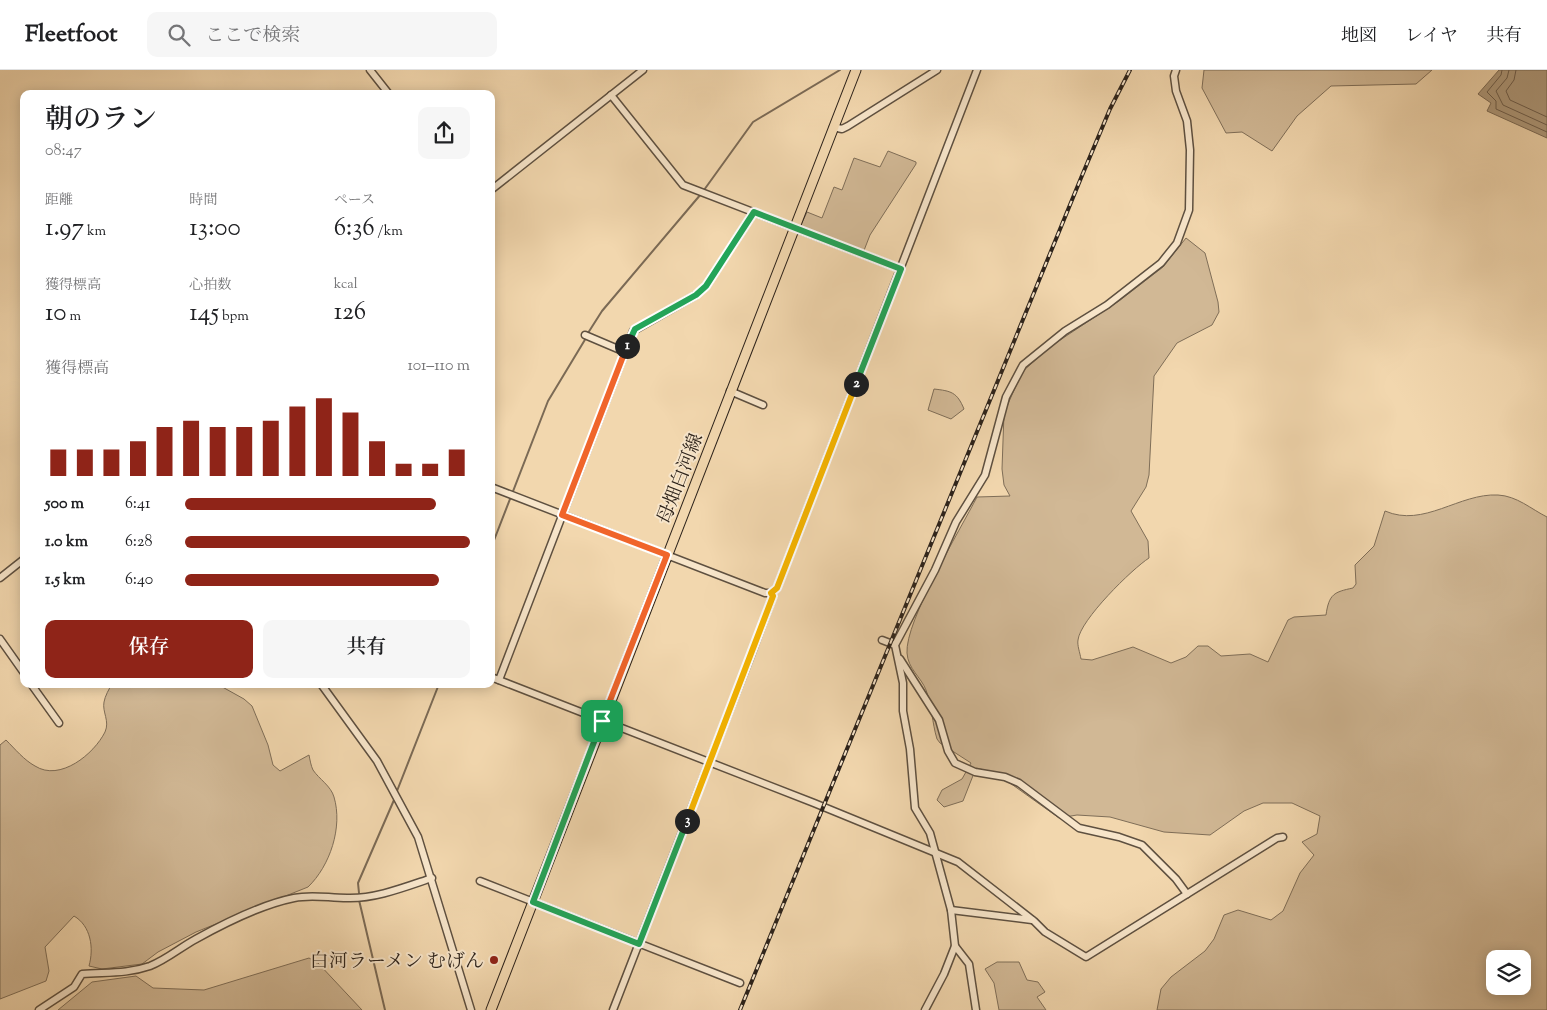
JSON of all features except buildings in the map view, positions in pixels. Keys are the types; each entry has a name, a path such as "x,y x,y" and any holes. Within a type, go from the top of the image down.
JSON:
{"main road":[{"name":"母畑白河線","path":"491,1010 730,391 796,227 832,127 856,70"}],"street":[{"path":"370,70 386,90"},
{"path":"495,187 643,70"},
{"path":"832,127 842,129 848,126 938,70"},
{"path":"495,488 765,593 771,593 777,588 977,70"},
{"path":"925,1010 944,974 955,946 951,910 930,833 915,808 896,645 935,570 956,522 984,475 1006,397 1023,365 1065,331 1107,305 1161,263 1176,243 1189,210 1190,150 1187,122 1176,91 1174,76 1176,70"},
{"path":"611,95 683,185 901,269"},
{"path":"499,680 635,329 696,295 706,286 754,212"},
{"path":"584,335 625,352"},
{"path":"730,391 763,405"},
{"path":"0,578 20,562"},
{"path":"613,1010 773,596 771,593"},
{"path":"0,639 20,667"},
{"path":"882,640 896,645"},
{"path":"898,656 939,720 948,751 955,763 975,772 1005,777 1018,783 1079,828 1119,837 1142,845 1176,879 1187,894"},
{"path":"495,678 958,862 1034,921 1045,932 1086,957 1277,838 1283,837"},
{"path":"34,688 59,724"},
{"path":"324,688 361,736 377,761 418,837 472,1010"},
{"path":"39,1010 74,987 82,974 122,973 151,966 196,938 293,898 320,894 347,898 372,895 432,878"},
{"path":"480,881 740,983"},
{"path":"951,910 1034,921"},
{"path":"955,946 969,964 976,1010"}],"shaded area":[{"path":"1204,70 1432,70 1416,84 1331,86 1297,116 1272,151 1242,132 1226,133 1202,88"},
{"path":"888,151 916,162 916,164 870,235 863,253 800,227 807,212 822,218 834,187 842,190 854,158 880,167"},
{"path":"1186,238 1205,253 1219,312 1212,325 1177,343 1154,376 1149,475 1146,487 1131,511 1148,541 1149,558 1108,596 1088,620 1078,640 1081,659 1092,660 1133,647 1171,663 1186,657 1198,646 1208,646 1221,656 1250,654 1268,662 1288,620 1294,617 1326,615 1329,602 1334,595 1353,588 1356,584 1355,565 1374,546 1385,511 1399,515 1414,515 1428,513 1469,499 1498,495 1518,500 1547,517 1547,1010 1157,1010 1161,989 1171,977 1205,951 1214,939 1224,915 1238,910 1271,920 1283,911 1300,873 1314,855 1302,842 1317,834 1320,816 1292,803 1263,803 1244,811 1210,835 1164,832 1110,817 1077,815 1059,818 996,773 976,768 963,801 944,807 937,800 942,790 962,779 971,763 940,743 937,739 926,690 908,659 909,638 915,620 935,575 977,497 1010,496 1004,485 1002,469 1004,413 1022,372 1051,346 1119,301 1163,267"},
{"path":"934,389 953,393 959,399 964,409 951,419 928,410"},
{"path":"110,688 224,688 244,699 252,706 268,745 273,765 280,771 309,755 313,770 330,789 334,797 337,821 333,845 323,868 308,887 196,932 158,952 142,964 102,969 89,966 91,945 88,931 80,920 74,916 45,947 49,971 46,981 0,999 0,745 6,740 27,761 45,770 55,771 65,768 85,757 105,732 107,724 104,702"},
{"path":"309,958 318,963 362,1010 58,1010 92,982 136,976 153,988 204,990"},
{"path":"997,962 1019,962 1027,980 1038,982 1045,992 1037,997 1046,1010 999,1010 994,983 985,969"}],"water":[{"path":"1499,70 1547,70 1547,138 1487,111 1491,103 1478,94"}],"waterway":[{"path":"704,190 753,122 840,70"},
{"path":"588,333 602,311 701,194"},
{"path":"495,538 548,401 586,338"},
{"path":"397,791 437,688"},
{"path":"359,893 358,883 394,800"},
{"path":"359,900 385,1010"}],"railway":[{"path":"740,1010 1081,178 1110,109 1130,70"}],"place":[{"name":"白河ラーメン むげん","path":"494,960"}],"route":[{"path":"754,212 901,269 777,588 771,593 773,596 752,655 639,944 533,902 602,721 667,555 562,515 633,331 696,295 706,286 754,212"}]}
